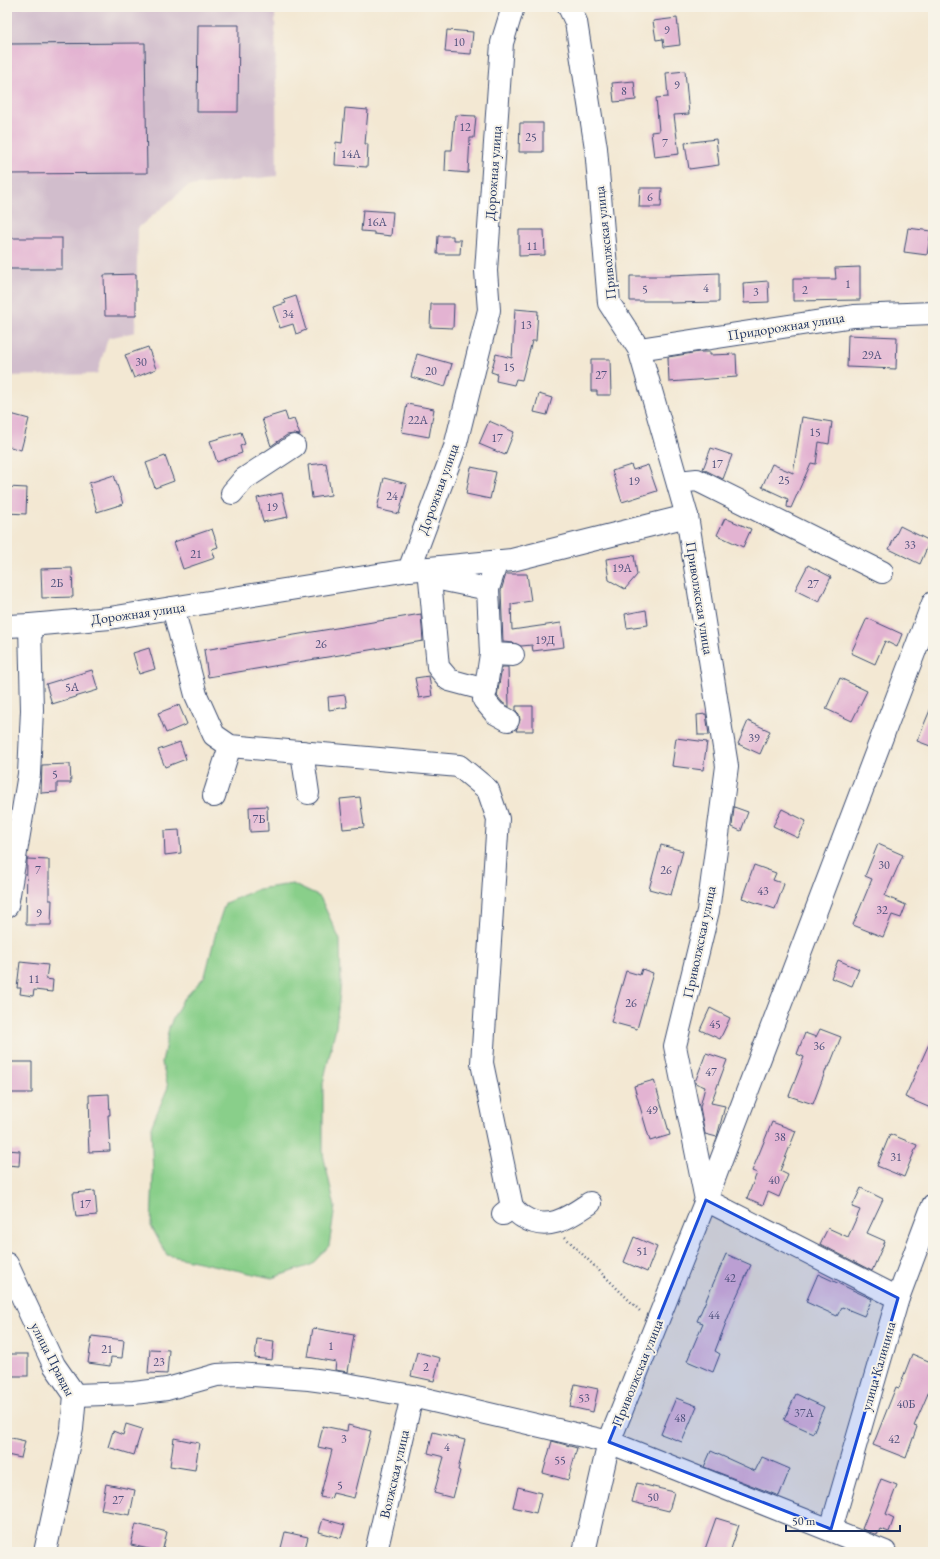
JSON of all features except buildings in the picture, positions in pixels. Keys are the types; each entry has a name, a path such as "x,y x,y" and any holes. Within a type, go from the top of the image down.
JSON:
{"street":[{"name":"Дорожная улица","path":"7,626 110,618 423,572 489,310 486,271 502,43 513,7"},
{"name":"Приволжская улица","path":"569,7 576,22 596,148 609,303 639,349 687,516 727,766 708,911 675,1046 706,1200"},
{"name":"Придорожная улица","path":"639,349 854,316 933,313"},
{"path":"232,493 244,479 294,446"},
{"path":"678,482 697,480 882,572"},
{"path":"423,572 512,560 687,516"},
{"path":"497,561 488,589 491,654 484,700 494,713 508,720"},
{"path":"423,572 488,589"},
{"path":"423,572 438,667 449,680 486,690"},
{"name":"Приволжская улица","path":"584,1552 610,1442 706,1200 933,604"},
{"path":"173,608 196,695 214,735 230,746 459,766 488,790 498,819 482,1063 507,1210 541,1225 558,1222 590,1203"},
{"path":"7,906 29,774 32,710 30,625"},
{"path":"491,654 514,656"},
{"path":"214,796 230,746"},
{"path":"302,752 308,793"},
{"path":"706,1200 898,1298"},
{"name":"улица Калинина","path":"831,1530 898,1298 933,1205"},
{"name":"улица Правды","path":"7,1264 54,1365 75,1395 72,1429 45,1552"},
{"path":"75,1395 134,1393 167,1390 217,1375 237,1374 309,1379 412,1396 610,1442 885,1552"},
{"name":"Волжская улица","path":"376,1552 412,1396"}],"path":[{"path":"551,1223 656,1327"}],"highlighted area":[{"path":"706,1200 898,1298 831,1529 609,1442"}],"shaded area":[{"path":"7,7 275,7 277,176 188,186 138,228 135,332 108,338 97,374 7,376"}],"green space":[{"path":"292,884 320,897 340,940 341,983 336,1027 323,1083 323,1154 335,1207 329,1246 311,1265 272,1278 167,1255 151,1226 153,1175 151,1127 168,1087 162,1063 169,1027 182,1001 205,976 218,924 225,903 258,889"}]}
